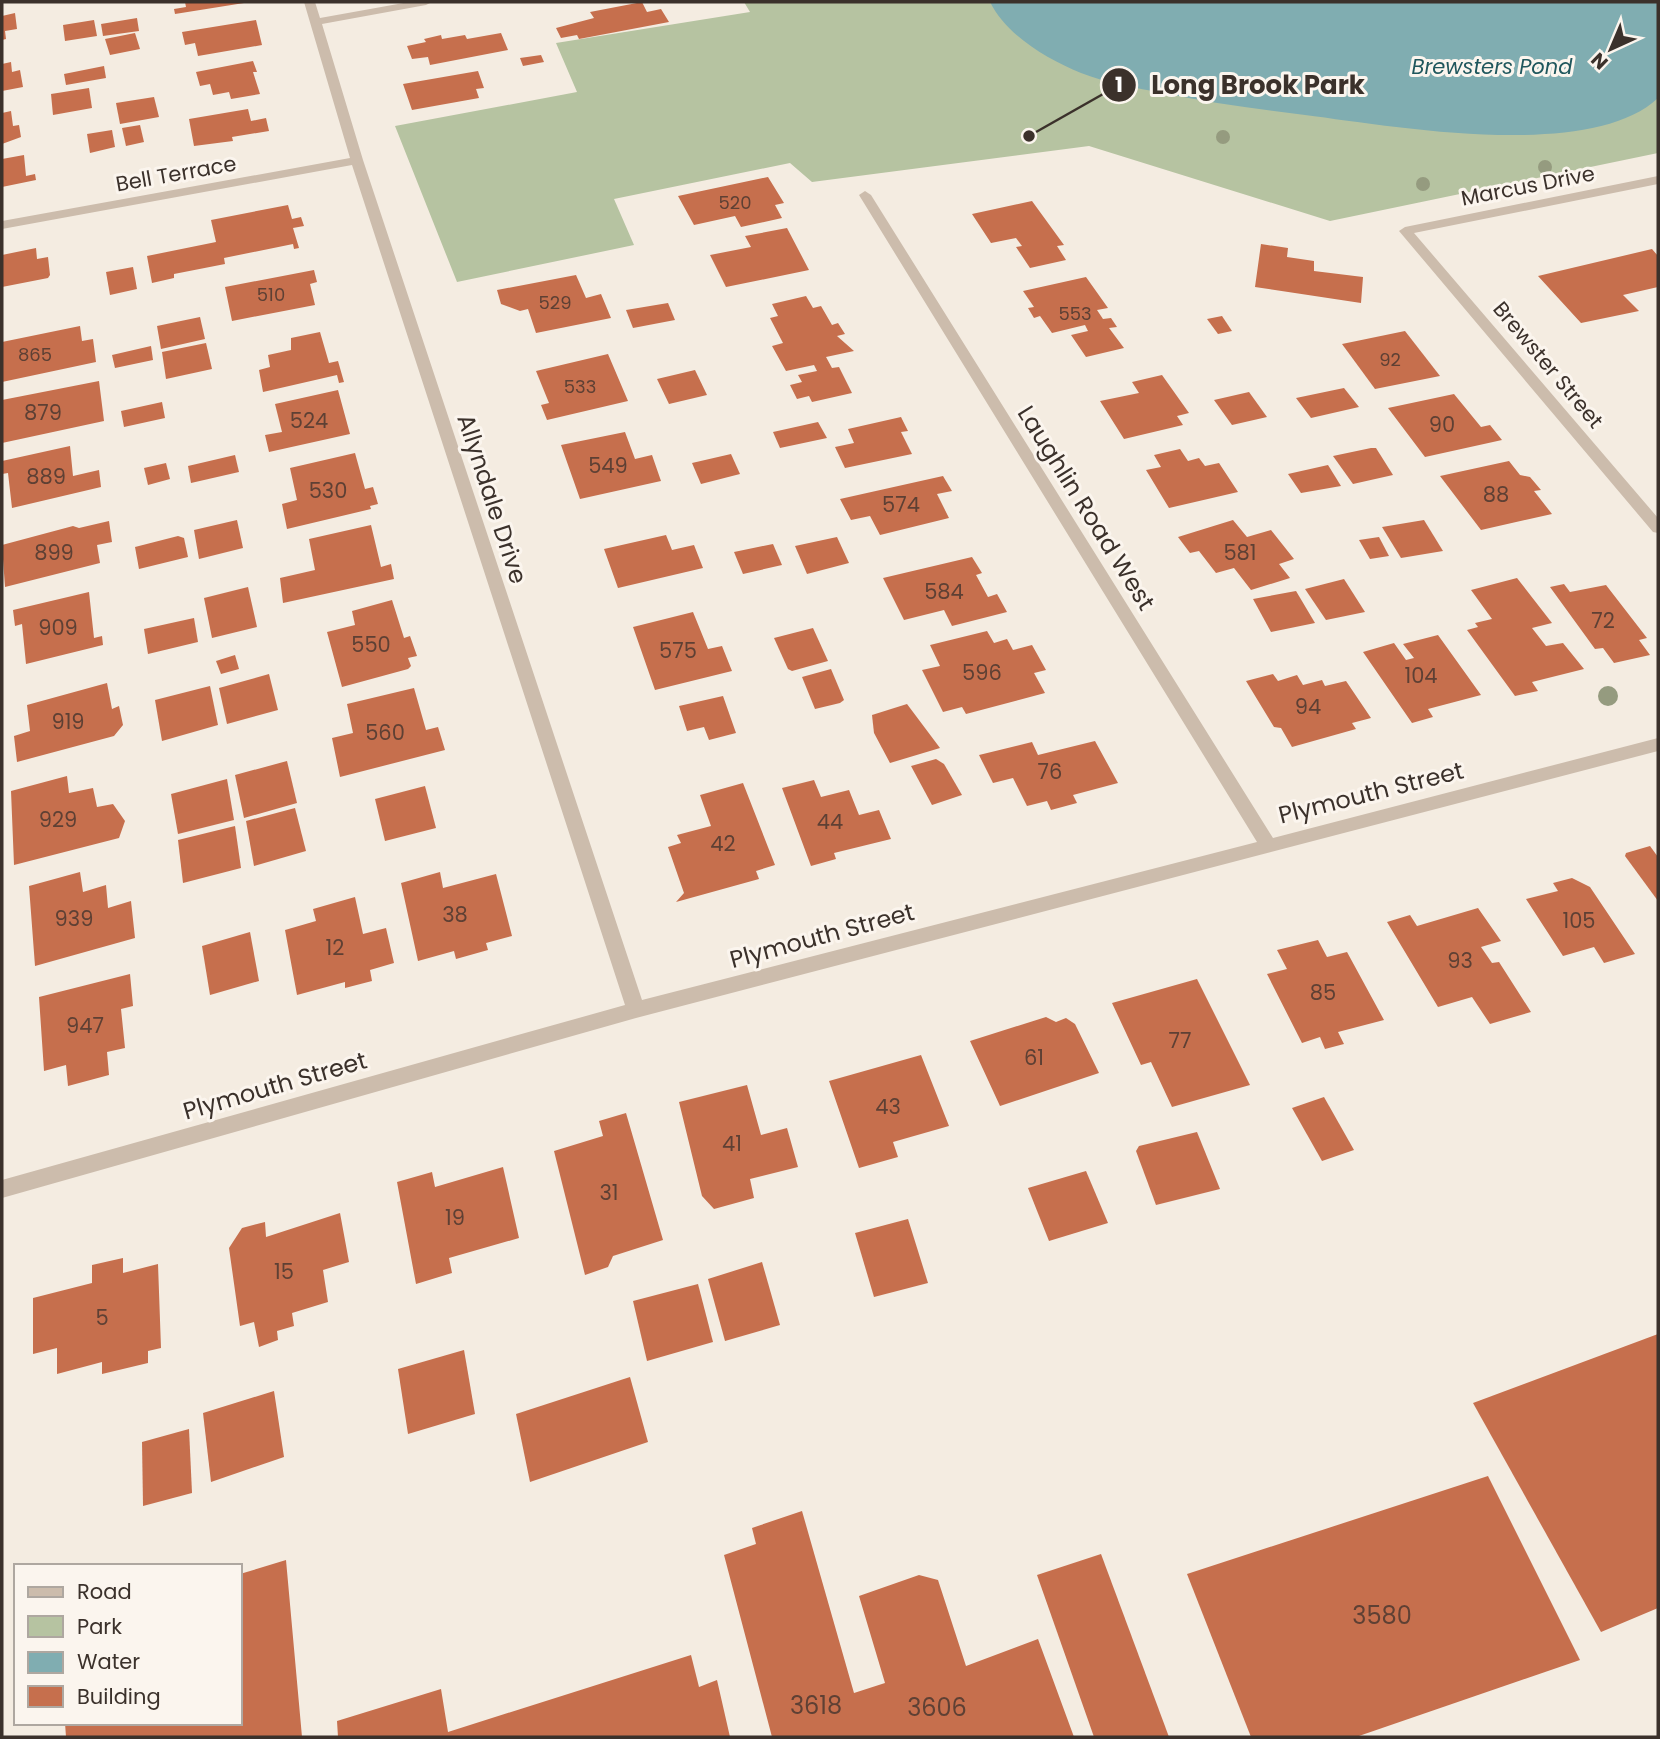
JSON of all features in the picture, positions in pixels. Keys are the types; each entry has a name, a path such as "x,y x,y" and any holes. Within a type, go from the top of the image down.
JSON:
{"street":[{"name":"Allyndale Drive","path":"310,2 357,160 636,1010"},
{"path":"317,22 426,2"},
{"name":"Bell Terrace","path":"2,225 357,160"},
{"name":"Marcus Drive","path":"1405,231 1658,180"},
{"name":"Laughlin Road West","path":"865,195 1268,845"},
{"name":"Brewster Street","path":"1405,231 1658,527"},
{"name":"Plymouth Street","path":"2,1189 636,1010 1658,745"}],"green space":[{"path":"744,2 1658,2 1658,153 1330,221 1089,146 812,182 790,163 614,199 634,245 457,282 395,126 577,92 556,43 750,12"}],"water":[{"name":"Brewsters Pond","path":"990,2 1657,2 1658,98 1627,118 1586,129 1489,135 1387,126 1234,106 1132,87 1081,73 1055,61 1017,36"}],"building":[{"path":"185,2 244,3 175,14 174,9 186,7"},
{"path":"642,2 647,12 661,9 669,22 579,39 577,35 561,38 556,28 594,18 590,12"},
{"path":"15,13 17,29 5,31 6,39 2,40 2,16"},
{"path":"137,18 139,31 103,36 101,24"},
{"path":"94,20 97,36 65,41 63,25"},
{"path":"256,20 262,45 198,56 195,43 185,45 182,32"},
{"path":"135,33 140,49 110,55 105,39"},
{"path":"501,33 508,50 430,65 428,57 412,59 407,46 441,35 442,39 465,35 467,39"},
{"path":"541,55 544,62 523,66 520,58"},
{"path":"253,61 257,72 253,72 260,94 231,99 229,92 213,95 210,84 200,86 196,72"},
{"path":"11,62 12,72 20,70 23,87 2,91 2,64"},
{"path":"104,66 106,78 66,85 64,74"},
{"path":"478,71 484,88 476,89 479,98 412,110 403,84"},
{"path":"89,88 92,108 53,115 51,94"},
{"path":"154,97 159,117 120,124 116,103"},
{"path":"248,109 251,121 266,118 269,131 232,137 233,141 194,146 189,119"},
{"path":"11,111 13,126 19,125 21,137 2,144 2,113"},
{"path":"140,125 144,142 126,146 122,128"},
{"path":"112,130 115,147 90,153 87,134"},
{"path":"24,155 26,176 35,174 36,180 2,187 2,159"},
{"path":"768,177 784,203 775,205 782,218 741,227 735,216 694,225 678,196"},
{"path":"1032,201 1064,245 1057,246 1066,260 1030,268 1016,247 1022,246 1016,238 991,243 972,214"},
{"path":"288,205 292,219 301,217 304,226 293,228 299,248 294,249 293,244 224,258 225,264 174,274 174,278 152,283 147,256 216,242 211,220"},
{"path":"787,228 809,270 726,287 710,255 751,247 745,236"},
{"path":"1261,244 1288,248 1287,257 1314,261 1314,271 1363,277 1361,303 1255,287"},
{"path":"36,248 37,259 48,257 48,278 2,287 2,255"},
{"path":"1652,249 1658,256 1658,287 1623,295 1639,311 1581,323 1538,276"},
{"path":"133,267 137,289 110,295 106,272"},
{"path":"314,270 317,282 310,284 315,305 232,321 225,287"},
{"path":"576,275 586,298 601,294 611,318 536,333 528,309 520,311 501,304 497,290"},
{"path":"1086,277 1108,308 1097,310 1103,319 1111,318 1117,327 1109,328 1124,348 1086,357 1071,335 1088,331 1085,325 1052,333 1040,316 1034,318 1028,308 1034,307 1023,291"},
{"path":"806,296 813,308 821,306 832,325 838,323 845,334 837,336 854,351 826,357 832,368 839,367 852,393 812,402 809,396 797,399 790,385 802,382 798,375 817,371 814,365 786,371 772,346 783,343 770,318 778,316 772,304"},
{"path":"668,303 675,320 633,328 626,310"},
{"path":"1222,316 1232,331 1218,334 1207,319"},
{"path":"200,317 205,339 161,349 157,326"},
{"path":"80,326 82,341 93,339 96,362 2,382 2,342"},
{"path":"1405,331 1440,376 1375,389 1342,344"},
{"path":"320,332 329,363 338,361 344,382 339,383 337,375 263,392 259,370 270,367 268,355 291,350 291,338"},
{"path":"206,343 212,369 166,379 162,352"},
{"path":"151,346 153,360 115,368 112,355"},
{"path":"608,354 628,401 547,420 541,405 549,403 536,371"},
{"path":"695,370 707,395 669,404 657,379"},
{"path":"1162,375 1189,413 1177,416 1183,425 1124,439 1100,401 1139,393 1132,382"},
{"path":"99,381 104,421 2,443 2,400"},
{"path":"1344,388 1359,407 1311,418 1296,398"},
{"path":"338,390 350,434 269,452 265,435 282,432 275,404"},
{"path":"1249,392 1267,417 1232,425 1214,400"},
{"path":"1454,394 1481,427 1490,425 1502,440 1425,457 1388,408"},
{"path":"162,402 165,418 124,427 121,411"},
{"path":"901,417 908,431 901,432 912,454 845,468 835,447 854,443 848,429"},
{"path":"818,422 827,438 780,448 773,432"},
{"path":"625,432 635,459 652,455 661,481 580,499 561,445"},
{"path":"70,446 73,476 99,470 101,487 12,508 8,473 2,474 2,461"},
{"path":"1376,448 1393,475 1353,484 1333,456"},
{"path":"1180,449 1188,461 1199,458 1205,466 1219,463 1238,492 1169,508 1146,470 1161,467 1154,455"},
{"path":"355,453 365,489 373,487 378,504 370,506 371,509 287,529 282,504 297,500 290,468"},
{"path":"731,454 740,474 701,484 692,463"},
{"path":"235,455 239,472 191,483 188,466"},
{"path":"1509,461 1520,475 1530,477 1541,490 1534,491 1552,514 1481,530 1440,476"},
{"path":"166,463 170,479 148,485 144,468"},
{"path":"1328,465 1341,486 1301,493 1288,474"},
{"path":"943,476 952,491 937,494 949,518 880,535 870,516 851,520 840,499"},
{"path":"237,520 243,548 199,559 194,530"},
{"path":"1233,520 1247,537 1271,530 1294,559 1279,564 1290,578 1251,590 1234,568 1216,573 1199,551 1190,553 1178,537"},
{"path":"1424,520 1443,551 1401,558 1382,527"},
{"path":"109,521 112,542 97,545 100,563 5,587 2,545 73,526 79,528"},
{"path":"371,525 381,567 391,564 394,579 283,603 280,578 315,570 309,539"},
{"path":"666,535 672,550 694,545 703,568 618,588 604,549"},
{"path":"178,536 184,538 188,557 139,569 135,547"},
{"path":"837,537 849,563 807,574 795,546"},
{"path":"1379,537 1389,556 1370,559 1359,540"},
{"path":"773,544 782,565 743,574 734,552"},
{"path":"972,557 982,573 976,575 988,597 997,594 1007,612 952,626 944,610 904,620 883,578"},
{"path":"1517,578 1552,623 1532,628 1546,646 1563,643 1584,669 1532,682 1538,691 1515,696 1467,630 1478,627 1475,623 1492,619 1471,590"},
{"path":"1344,579 1365,612 1326,620 1305,589"},
{"path":"1564,584 1570,592 1606,585 1647,638 1639,640 1650,655 1614,663 1603,648 1595,649 1550,587"},
{"path":"248,587 257,627 212,638 204,598"},
{"path":"1296,591 1315,623 1271,632 1253,599"},
{"path":"89,592 94,638 102,636 103,645 26,664 22,624 15,626 13,610"},
{"path":"392,600 404,638 410,636 417,656 408,658 411,666 408,669 342,687 327,632 355,625 352,611"},
{"path":"693,612 708,649 722,646 732,671 655,690 633,627"},
{"path":"194,618 198,642 148,654 144,629"},
{"path":"813,628 828,661 792,671 788,669 774,638"},
{"path":"987,631 994,643 1007,639 1013,650 1032,645 1046,670 1034,673 1045,693 966,714 962,707 943,712 922,670 940,666 930,645"},
{"path":"1438,635 1481,695 1428,709 1433,717 1412,723 1363,652 1394,643 1406,660 1414,658 1403,644"},
{"path":"235,655 239,669 221,674 216,661"},
{"path":"831,669 844,700 815,709 802,677"},
{"path":"269,674 278,710 227,724 219,688"},
{"path":"1273,674 1278,681 1297,675 1303,685 1322,680 1325,686 1346,681 1371,718 1352,723 1356,729 1292,747 1281,728 1274,727 1246,681"},
{"path":"107,683 112,709 119,706 123,725 114,736 17,762 14,736 30,731 27,705"},
{"path":"210,686 218,725 162,741 155,700"},
{"path":"414,688 426,730 438,727 445,750 340,777 332,738 353,733 347,704"},
{"path":"723,696 736,733 709,740 704,727 687,731 679,706"},
{"path":"907,704 940,748 890,763 874,733 872,715"},
{"path":"1095,741 1118,783 1073,795 1077,803 1051,810 1047,801 1027,806 1013,778 993,783 979,755 1032,742 1038,755"},
{"path":"936,759 944,764 962,795 932,805 911,766"},
{"path":"287,761 297,803 244,818 235,775"},
{"path":"67,776 69,793 93,788 97,807 113,804 125,821 119,838 14,865 11,791"},
{"path":"227,779 234,820 178,834 171,794"},
{"path":"814,780 821,797 849,790 859,815 879,810 891,839 834,853 836,859 811,866 782,788"},
{"path":"743,783 775,865 756,871 759,879 676,902 684,893 668,847 681,843 677,835 711,826 700,795"},
{"path":"425,786 436,828 385,841 375,799"},
{"path":"295,808 306,851 254,866 246,821"},
{"path":"235,826 241,868 183,883 178,840"},
{"path":"1650,846 1658,857 1658,901 1625,856 1626,853"},
{"path":"80,872 83,892 106,885 108,908 131,901 135,938 35,966 29,886"},
{"path":"440,872 443,888 496,874 512,936 486,943 488,950 456,959 454,951 418,961 401,883"},
{"path":"1572,878 1590,887 1635,954 1604,963 1594,947 1563,956 1526,899 1558,891 1553,883"},
{"path":"355,897 363,934 386,928 394,963 370,970 372,981 345,988 345,982 297,995 285,930 316,921 313,909"},
{"path":"1478,908 1501,941 1481,947 1492,963 1499,962 1531,1012 1490,1024 1472,997 1438,1007 1387,922 1410,915 1417,926"},
{"path":"250,932 259,981 210,995 202,946"},
{"path":"1318,940 1327,957 1347,952 1384,1020 1338,1032 1344,1044 1325,1049 1320,1037 1302,1043 1267,974 1287,969 1277,950"},
{"path":"130,974 133,1006 121,1009 125,1048 107,1052 109,1075 68,1086 66,1065 44,1071 39,997"},
{"path":"1197,979 1250,1085 1172,1107 1151,1062 1141,1065 1112,1003"},
{"path":"1046,1017 1056,1022 1066,1018 1075,1024 1099,1073 1000,1106 970,1041"},
{"path":"921,1055 949,1126 893,1142 898,1157 859,1168 829,1081"},
{"path":"747,1085 761,1135 787,1128 798,1167 750,1179 754,1198 714,1209 702,1196 679,1102"},
{"path":"1324,1097 1354,1150 1322,1161 1292,1108"},
{"path":"626,1113 663,1240 613,1256 608,1267 585,1275 554,1151 603,1136 599,1121"},
{"path":"1197,1132 1220,1189 1156,1205 1136,1151 1139,1146"},
{"path":"503,1167 519,1238 449,1258 452,1273 416,1284 397,1182 432,1172 435,1187"},
{"path":"1086,1171 1108,1223 1049,1241 1028,1188"},
{"path":"340,1213 349,1262 323,1270 328,1302 292,1313 294,1326 277,1331 278,1340 259,1347 254,1322 240,1326 229,1248 242,1228 265,1222 266,1237"},
{"path":"908,1219 928,1283 874,1297 855,1233"},
{"path":"123,1258 123,1273 158,1264 161,1348 148,1351 148,1363 102,1374 102,1362 57,1374 57,1348 33,1354 33,1298 92,1283 92,1265"},
{"path":"762,1262 780,1325 725,1341 708,1279"},
{"path":"698,1284 713,1342 647,1361 633,1301"},
{"path":"1658,1334 1658,1608 1601,1632 1473,1403"},
{"path":"464,1350 475,1414 408,1434 398,1369"},
{"path":"630,1377 648,1442 530,1482 516,1414"},
{"path":"274,1391 284,1457 211,1482 203,1413"},
{"path":"189,1429 192,1493 143,1506 142,1442"},
{"path":"1488,1476 1580,1660 1356,1737 1251,1737 1187,1574"},
{"path":"802,1511 854,1693 885,1683 859,1596 919,1575 938,1580 966,1666 1038,1639 1074,1737 772,1737 724,1555 756,1544 752,1528"},
{"path":"1101,1554 1169,1737 1094,1737 1037,1575"},
{"path":"286,1560 302,1737 66,1737 65,1725 242,1725 242,1573"},
{"path":"691,1655 699,1687 717,1680 730,1737 338,1737 337,1721 441,1689 448,1732"}],"place":[{"name":"Long Brook Park","path":"1029,136"}]}
